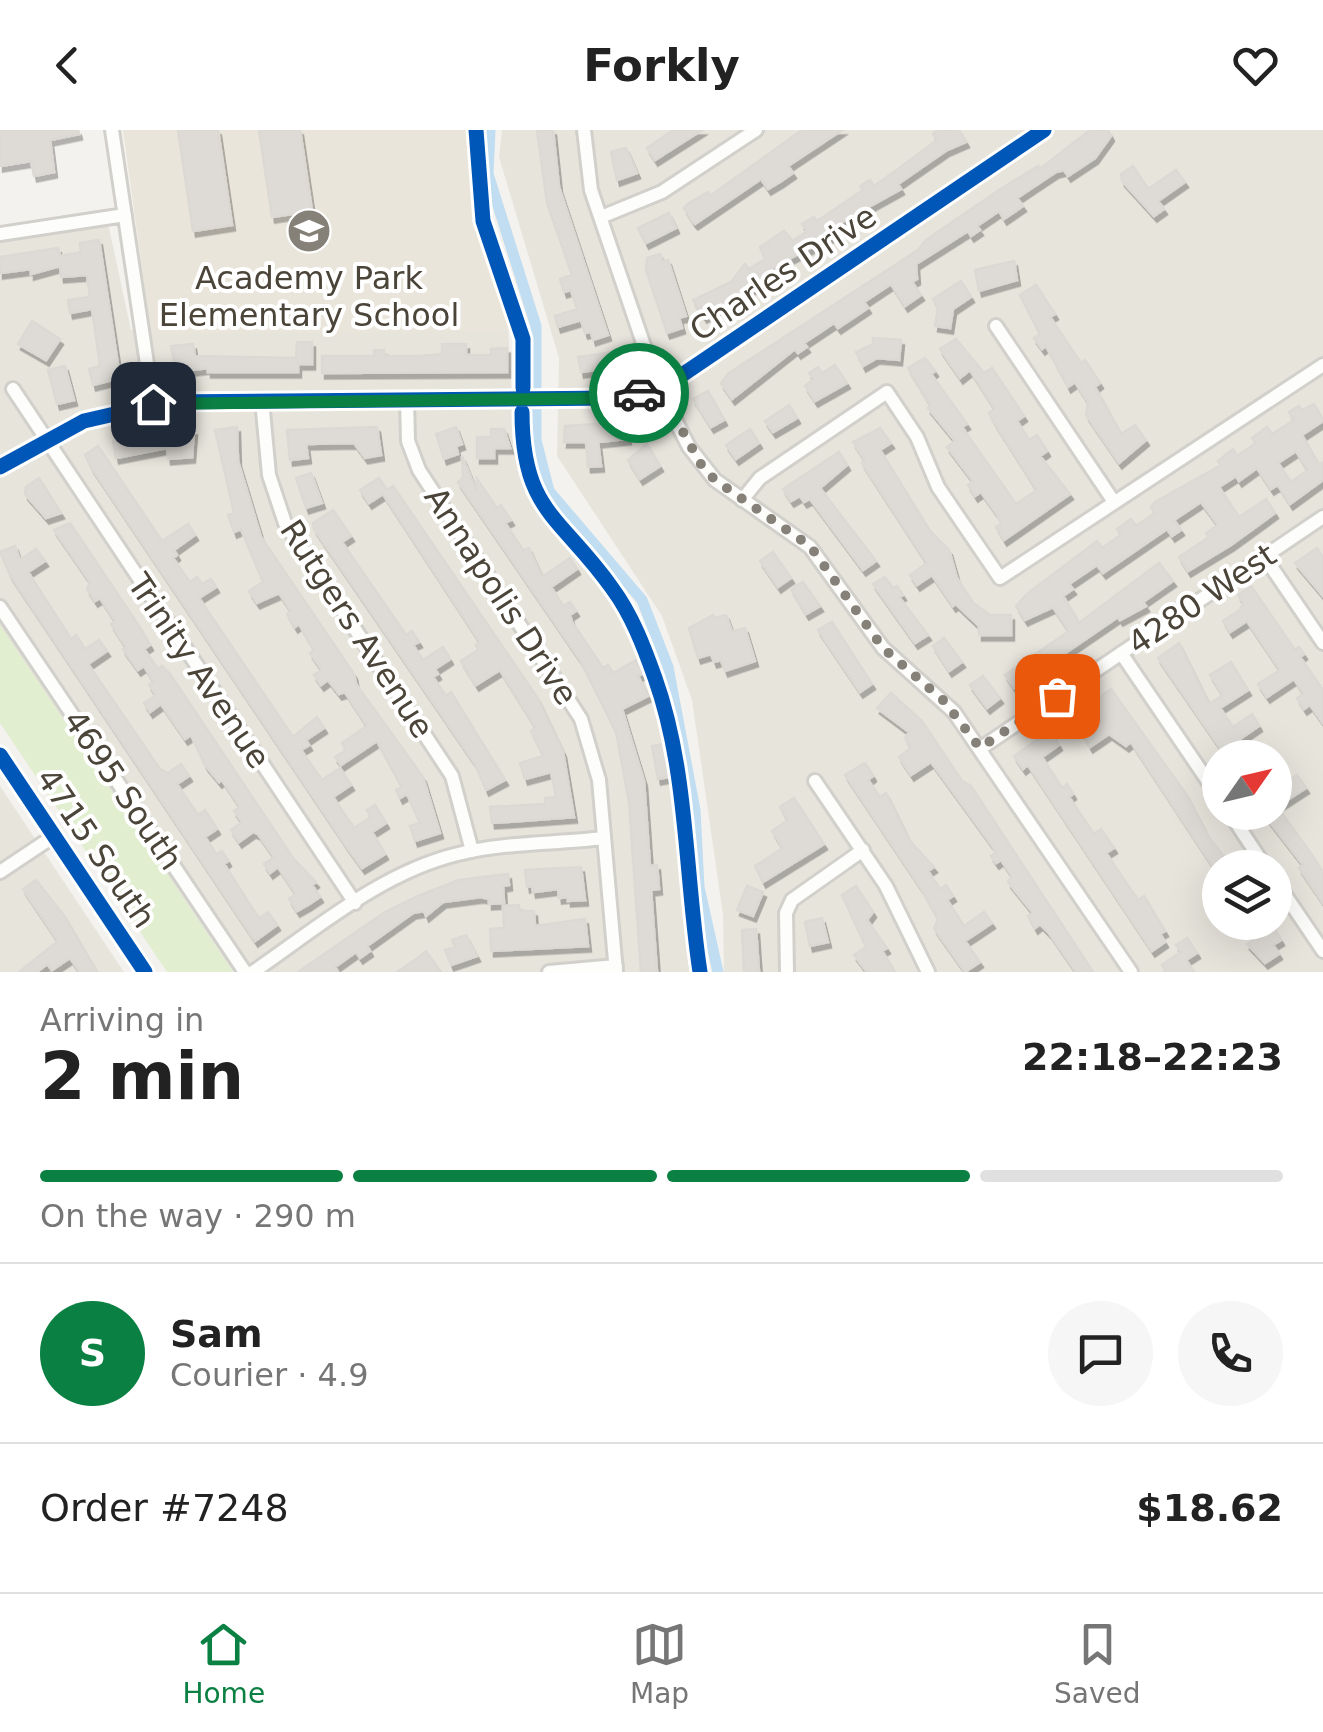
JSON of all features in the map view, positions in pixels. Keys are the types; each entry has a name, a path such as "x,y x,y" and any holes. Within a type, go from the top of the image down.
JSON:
{"main road":[{"name":"4715 South","path":"0,755 146,972"}],"street":[{"path":"112,130 153,404"},
{"path":"584,130 586,168 658,387 702,466 819,556 883,648 944,701 1131,972"},
{"path":"601,216 662,192 756,130"},
{"name":"Charles Drive","path":"0,467 84,421 153,404 616,398 658,387 691,369 1044,130"},
{"path":"0,234 125,215"},
{"path":"996,326 1114,502"},
{"path":"742,500 756,480 887,392 916,437 938,486 1000,578 1322,363"},
{"name":"Trinity Avenue","path":"14,389 44,440 355,903"},
{"name":"Annapolis Drive","path":"407,399 408,441 419,470 581,719 596,764 616,969"},
{"name":"Rutgers Avenue","path":"262,400 266,459 285,522 452,776 472,851"},
{"name":"4280 West","path":"980,748 1323,517"},
{"path":"1264,556 1323,643"},
{"name":"4695 South","path":"0,608 245,972"},
{"path":"1121,653 1202,772"},
{"path":"815,781 892,896 928,972"},
{"path":"0,872 54,836"},
{"path":"253,972 355,903 424,865 472,851 603,838"},
{"path":"787,972 789,904 862,850"},
{"path":"1292,906 1323,952"},
{"path":"549,972 616,969"}],"shaded area":[{"name":"Academy Park Elementary School","path":"123,130 471,130 474,196 510,331 151,334"},
{"path":"502,130 1323,130 1323,972 724,972 723,915 692,700 662,616 557,456 559,358 499,157"},
{"path":"105,209 131,330 508,323 514,442 524,482 557,533 588,562 622,615 666,732 691,972 233,972 0,627 0,226"},
{"path":"0,786 124,972 0,972"}],"green space":[{"path":"0,625 233,972 167,972 0,723"}],"building":[{"path":"0,130 78,130 79,134 50,140 54,172 34,176 31,161 0,166"},
{"path":"178,130 218,130 232,225 193,231"},
{"path":"259,130 300,130 312,211 272,217"},
{"path":"537,130 553,130 559,187 608,335 593,340 591,332 585,333 581,320 558,327 555,316 577,309 571,290 564,292 560,279 572,275 547,203"},
{"path":"673,130 702,130 655,160 647,148"},
{"path":"802,130 842,130 788,166 793,173 780,182 768,189 761,179 693,222 684,208 689,203 708,192 710,196"},
{"path":"938,130 959,130 966,142 947,150 898,184 901,189 832,229 834,233 828,239 765,273 767,277 760,284 704,317 693,300 731,282 745,264 749,269 765,259 760,247 784,231 793,241 807,231 802,224 814,217 817,221 863,190 860,186 870,180 874,186 937,140 933,134"},
{"path":"1090,130 1108,130 1111,136 1095,158 1068,176 1064,170 1056,172 1017,198 1023,206 1004,219 999,211 977,226 980,230 971,236 968,231 916,264 917,279 912,282 921,295 905,306 891,284 864,302 868,308 838,328 834,323 804,343 807,347 798,353 795,349 732,399 721,383 729,373 918,250 926,240 999,190 1038,166 1040,169"},
{"path":"626,148 637,173 617,180 611,152"},
{"path":"1133,166 1148,189 1176,170 1185,182 1158,201 1164,209 1154,216 1122,181 1121,174"},
{"path":"669,213 676,228 646,243 638,228"},
{"path":"99,240 120,378 93,385 89,369 100,366 92,309 70,313 68,300 90,297 87,275 61,277 60,266 31,274 31,269 0,273 0,257 58,248 60,256 81,252 80,243"},
{"path":"660,254 663,262 668,260 686,316 679,318 682,328 667,333 646,270 647,258"},
{"path":"1014,261 1017,280 979,291 975,270"},
{"path":"961,281 971,297 953,309 950,328 935,326 938,308 933,299"},
{"path":"1036,285 1055,314 1050,317 1081,363 1085,360 1100,383 1095,387 1121,434 1135,425 1146,440 1119,463 1086,415 1088,402 1075,382 1068,387 1046,346 1042,349 1034,338 1040,334 1020,295"},
{"path":"32,321 60,339 46,360 18,344"},
{"path":"873,338 901,340 899,360 877,358 863,366 856,352 873,344"},
{"path":"956,339 984,373 992,368 1024,416 1017,421 1029,440 1037,435 1047,451 1040,456 1070,494 1004,540 996,527 1001,524 998,516 981,492 975,496 968,485 973,481 947,447 955,441 928,408 931,406 908,368 925,358 935,371 931,374 967,424 962,427 1016,504 1037,490 994,422 989,413 995,409 970,370 960,378 940,349"},
{"path":"297,342 312,342 312,364 298,364 298,372 208,372 208,368 176,372 171,346 193,344 195,356 296,358"},
{"path":"442,344 466,344 466,355 491,355 491,349 507,348 507,372 322,373 322,356 374,356 374,350 384,350 384,356 442,354"},
{"path":"613,352 616,367 581,372 578,357"},
{"path":"835,365 847,383 815,401 805,386 814,379 809,373 818,367 822,373"},
{"path":"65,366 74,400 57,404 48,370"},
{"path":"708,391 724,420 711,427 693,399"},
{"path":"1314,404 1323,421 1302,435 1319,465 1323,462 1323,480 1290,504 1278,485 1271,489 1257,468 1239,481 1236,476 1219,487 1239,517 1266,499 1275,513 1188,571 1179,557 1209,537 1206,533 1218,525 1201,502 1174,520 1181,530 1172,536 1167,529 1103,573 1097,565 1069,584 1073,589 1063,596 1079,623 1159,563 1173,581 1143,602 1146,606 1120,620 1118,617 1014,688 1005,675 1069,631 1053,607 1025,620 1016,606 1027,594 1097,541 1102,548 1121,535 1117,529 1131,519 1136,526 1155,513 1151,507 1155,502 1221,465 1218,461 1233,449 1237,456 1256,443 1252,438 1267,427 1272,434 1294,420 1289,412 1299,406 1302,410","holes":["1296,451 1308,470 1291,482 1278,463"]},
{"path":"789,405 797,418 773,432 765,421"},
{"path":"626,422 628,439 598,442 601,466 588,467 586,442 564,442 565,426"},
{"path":"237,427 238,461 261,537 354,674 356,684 423,777 440,833 415,841 410,826 420,823 407,794 400,798 396,790 402,787 377,741 341,765 335,757 346,750 342,743 367,726 345,692 339,694 328,680 321,685 314,675 322,670 310,653 314,650 299,624 295,627 287,614 291,611 279,593 257,603 249,591 263,582 241,529 234,532 228,515 234,513 215,430"},
{"path":"377,427 381,455 365,458 354,443 306,444 308,458 290,460 287,430"},
{"path":"456,427 462,444 456,446 458,454 444,459 436,434"},
{"path":"880,428 891,443 880,450 930,531 949,550 957,578 973,603 990,615 1011,615 1011,635 979,635 979,626 956,604 953,606 932,575 917,585 910,575 927,563 862,463 865,461 853,442"},
{"path":"491,429 504,429 510,448 494,448 494,458 477,458 477,437 491,437"},
{"path":"750,429 759,443 736,459 726,445"},
{"path":"194,430 192,457 168,459 167,448 116,458 113,441"},
{"path":"647,444 660,466 640,479 628,460"},
{"path":"98,446 162,541 188,524 195,535 174,550 177,555 173,558 190,582 197,577 202,584 211,579 216,587 199,598 293,737 317,717 324,728 306,740 309,745 301,750 322,780 340,768 351,785 333,797 354,828 371,817 367,810 375,805 386,823 372,832 385,854 362,868 346,846 91,467 85,455"},
{"path":"839,452 847,465 820,488 876,561 863,570 810,499 804,502 800,496 791,501 783,489"},
{"path":"462,456 477,492 477,479 497,508 501,505 511,520 505,523 523,550 529,548 542,577 570,558 577,569 551,587 563,606 570,602 576,611 570,615 572,622 603,668 608,665 613,673 638,659 646,672 638,676 648,696 622,709 644,781 650,866 657,865 659,889 651,890 657,972 641,972 629,802 616,732 580,660 458,482 463,478"},
{"path":"311,473 322,503 306,508 296,478"},
{"path":"39,478 61,513 46,518 25,494 26,487"},
{"path":"379,478 387,490 393,486 537,697 563,752 574,817 492,823 490,807 545,804 545,798 556,797 551,772 525,779 520,763 543,756 531,731 536,728 500,670 476,685 461,661 478,650 476,645 480,642 383,494 369,503 360,490"},
{"path":"333,510 351,536 342,542 406,635 412,631 419,642 413,645 423,660 443,647 450,659 435,669 438,674 433,677 446,696 451,692 505,780 486,790 475,764 314,529 313,523"},
{"path":"70,523 139,626 150,645 144,649 158,669 162,666 170,674 293,858 316,882 312,885 320,897 308,905 297,911 289,899 296,894 278,867 270,873 264,864 274,857 258,834 253,832 239,842 231,830 242,822 234,811 240,807 222,780 219,782 205,765 191,735 185,739 161,704 150,712 144,703 156,695 149,685 154,682 144,666 138,670 123,649 126,647 111,624 115,621 100,598 95,601 87,589 90,582 54,530"},
{"path":"15,546 20,560 36,549 45,561 28,572 71,639 76,635 85,649 99,640 107,651 88,664 160,769 168,773 181,764 189,776 177,784 198,815 205,810 217,829 205,837 216,854 222,851 228,861 224,864 256,914 260,918 268,912 277,925 255,941 10,575 0,552"},
{"path":"1317,548 1323,557 1323,596 1295,563"},
{"path":"773,552 791,578 778,587 760,561"},
{"path":"885,577 893,588 897,586 903,595 899,597 928,635 915,643 873,584"},
{"path":"803,582 820,606 806,614 791,589"},
{"path":"1251,586 1295,650 1299,647 1304,654 1300,657 1323,690 1323,723 1310,705 1304,709 1297,698 1304,694 1294,679 1267,697 1258,684 1280,670 1247,621 1230,632 1223,621 1240,610 1243,603 1238,595"},
{"path":"713,615 726,615 732,632 745,628 755,661 725,671 721,660 714,662 711,654 698,658 689,628"},
{"path":"832,622 872,684 860,692 818,630"},
{"path":"944,638 962,662 949,671 933,646"},
{"path":"1179,643 1209,704 1223,695 1210,675 1231,662 1248,690 1220,708 1233,727 1252,714 1259,726 1241,740 1215,740 1158,658"},
{"path":"983,676 1000,698 987,708 970,685"},
{"path":"1111,689 1186,794 1202,830 1219,850 1202,850 1131,742 1126,746 1109,734 1090,747 1083,735 1103,722 1091,704"},
{"path":"891,693 922,721 962,781 971,786 1093,972 1076,972 1049,933 1040,924 1035,928 1028,916 1033,913 1008,882 1012,876 1001,860 996,863 991,856 996,853 993,847 931,762 911,775 899,757 911,748 905,738 909,732 877,708"},
{"path":"1050,731 1059,745 1042,757 1062,788 1067,784 1073,794 1069,797 1094,834 1101,829 1114,848 1106,853 1138,900 1144,896 1165,931 1160,934 1165,942 1152,951 1028,765 1023,769 1014,756"},
{"path":"664,744 669,777 658,779 652,746"},
{"path":"865,763 873,776 868,780 880,797 886,793 909,840 934,867 928,871 940,889 946,885 953,896 947,900 964,926 984,912 992,923 965,941 980,962 965,972 934,928 938,919 921,888 845,775"},
{"path":"1297,775 1306,788 1292,797 1292,778"},
{"path":"794,798 824,844 763,882 755,866 783,848 772,831 788,820 780,807"},
{"path":"1292,827 1323,872 1323,903 1299,868 1303,865 1276,830"},
{"path":"581,867 585,900 559,898 558,889 533,892 532,886 527,887 525,870"},
{"path":"508,874 509,885 503,886 504,903 489,904 489,899 481,897 443,902 426,916 424,911 413,913 367,946 370,951 360,958 356,952 335,967 338,972 298,972 385,912 418,896 459,880"},
{"path":"36,880 65,917 97,972 80,972 70,958 52,970 47,964 37,972 19,972 58,941 23,889"},
{"path":"747,886 763,892 753,916 737,910"},
{"path":"856,886 873,912 867,920 887,948 882,951 895,972 867,972 854,955 866,947 842,895"},
{"path":"519,905 519,911 534,911 535,926 585,919 588,946 491,951 490,929 504,928 503,906"},
{"path":"822,918 828,942 810,946 805,922"},
{"path":"756,929 759,972 744,972 742,930"},
{"path":"466,935 477,956 451,965 445,950 455,947 452,940"},
{"path":"1187,938 1197,953 1186,960 1194,972 1166,972 1162,965 1181,952 1176,945"},
{"path":"1254,940 1281,940 1273,945 1279,954 1265,963 1247,944"},
{"path":"426,951 441,972 397,972 415,960"}],"waterway":[{"path":"490,130 488,174 536,326 536,440 549,491 642,600 668,667 695,810 699,887 718,972"}],"cycle path":[{"path":"476,130 483,221 523,339 523,388"},
{"path":"0,467 84,421 167,402 616,398 682,375 1044,130"},
{"path":"522,412 524,445 537,493 619,598 655,678 680,786 700,972"},
{"path":"0,755 145,972"}],"way so far":[{"path":"639,393 658,387 702,466 742,500 810,546 883,648 944,701 980,748 1057,696"}],"place":[{"name":"Academy Park Elementary School","path":"309,231"}],"route":[{"path":"153,404 616,398 639,393"}]}
